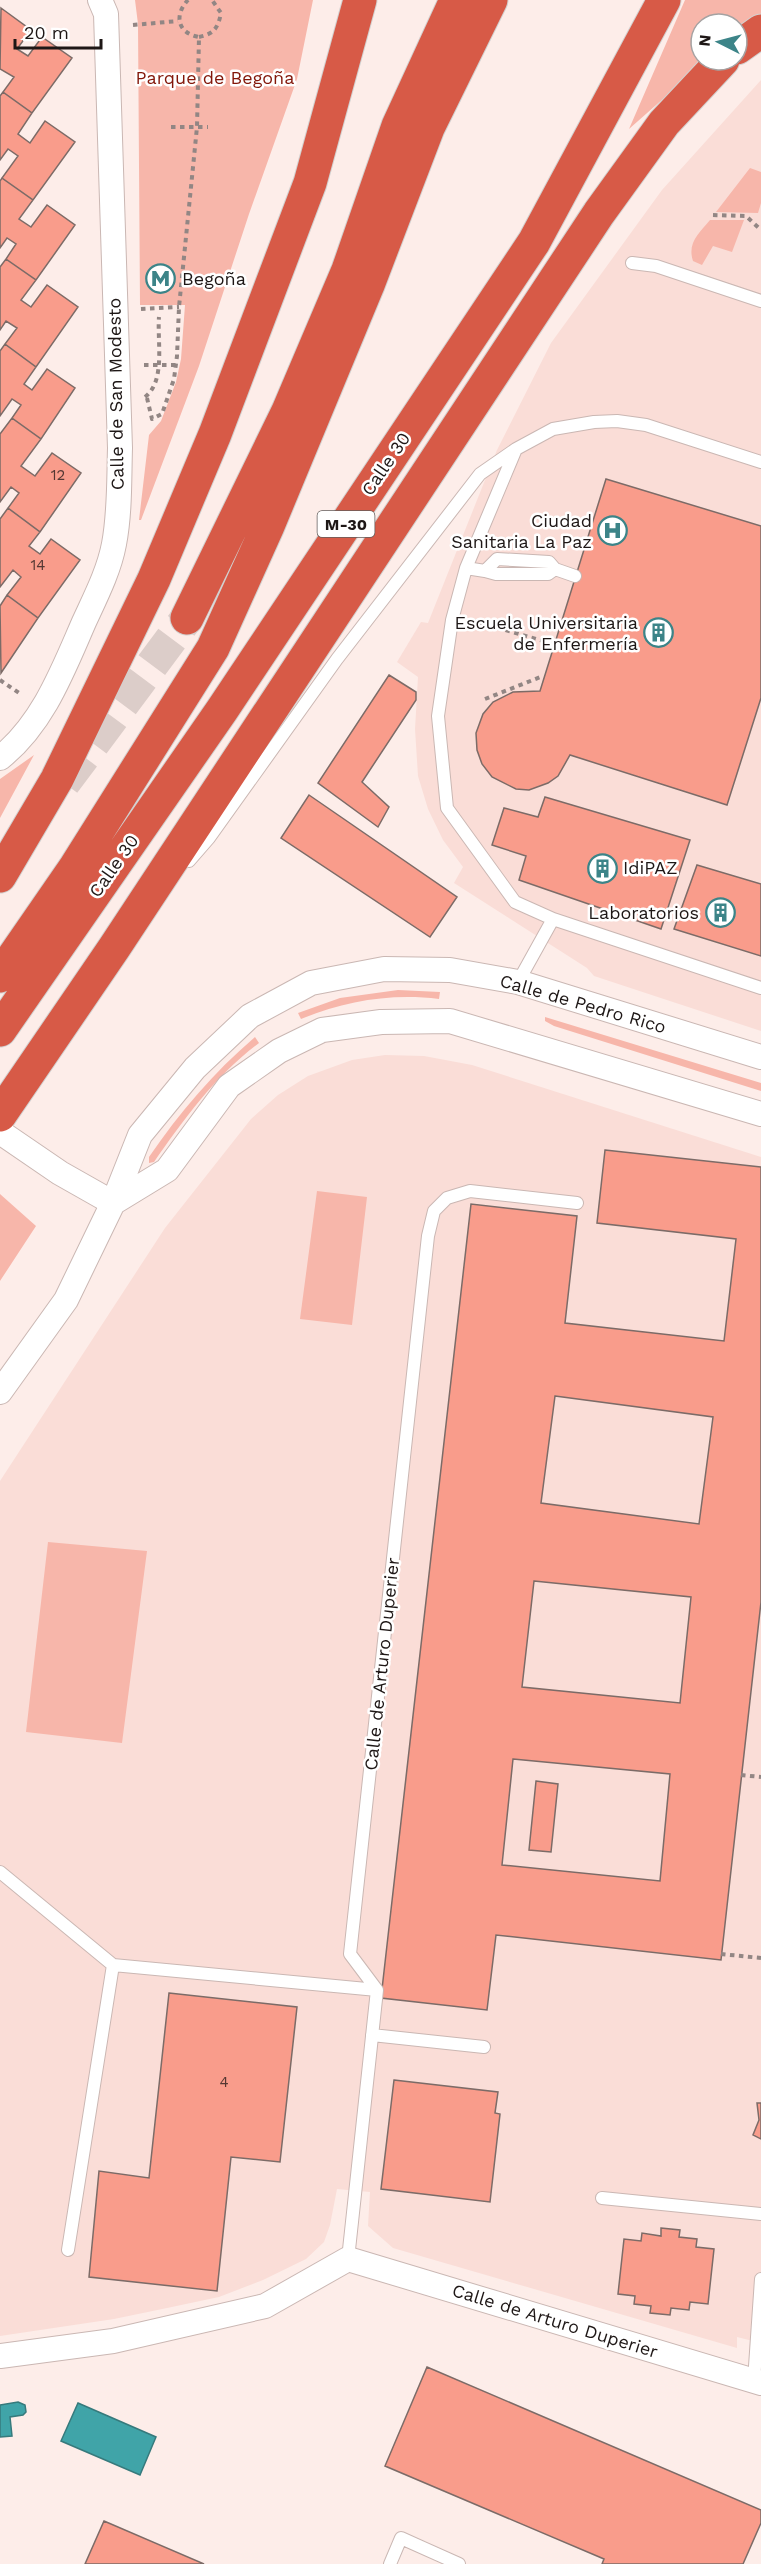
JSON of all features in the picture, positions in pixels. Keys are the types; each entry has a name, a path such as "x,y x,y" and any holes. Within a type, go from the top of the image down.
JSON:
{"highway":[{"path":"0,876 57,779 154,579 214,434 310,183 360,0"},
{"path":"187,618 288,411 348,270 398,126 456,0"},
{"path":"0,976 74,869 213,648 268,526 368,285 428,128 491,0"},
{"name":"Calle 30","path":"0,1030 222,710 534,242 664,0"},
{"path":"0,1114 114,948 599,213 664,123 712,72"}],"street":[{"name":"Calle de San Modesto","path":"0,758 14,747 33,724 53,691 100,587 114,546 120,448 106,14 100,0"},
{"name":"Calle de Pedro Rico","path":"0,1392 66,1300 113,1203 140,1135 195,1068 250,1016 311,983 384,969 450,970 518,982 761,1057"},
{"path":"0,1132 50,1166 113,1203 167,1170 229,1086 279,1051 322,1030 381,1022 450,1022 761,1114"},
{"path":"0,2356 113,2341 265,2306 348,2259"},
{"name":"Calle de Arturo Duperier","path":"348,2259 757,2382"}],"lane":[{"path":"633,263 656,266 761,300"},
{"path":"114,948 209,838 337,659 480,474 516,449 553,429 594,422 617,421 646,425 761,462"},
{"path":"516,449 466,568 452,620 438,716 447,808 515,902 553,919 761,988"},
{"path":"466,568 485,571 497,560 549,562 555,569 575,576"},
{"path":"518,982 553,919"},
{"name":"Calle de Arturo Duperier","path":"377,1990 350,1954 427,1248 434,1211 447,1198 470,1191 577,1203"},
{"path":"0,1872 113,1965 377,1990 348,2259"},
{"path":"68,2250 113,1965"},
{"path":"372,2035 484,2047"},
{"path":"602,2198 761,2214"},
{"path":"757,2382 761,2279"},
{"path":"390,2564 402,2538 459,2564"}],"path":[{"path":"188,0 182,7 178,21 190,36 199,37 211,35 219,26 222,13 212,0"},
{"path":"133,25 178,21"},
{"path":"147,397 152,419 157,418 162,414 174,379 197,127 199,37"},
{"path":"171,127 208,127"},
{"path":"713,215 746,216 761,230"},
{"path":"135,309 179,307"},
{"path":"144,320 145,309"},
{"path":"154,387 159,365 159,317"},
{"path":"144,354 144,365 176,365"},
{"path":"468,619 550,644"},
{"path":"485,699 543,676"},
{"path":"0,680 24,696"},
{"path":"741,1774 761,1777"},
{"path":"721,1954 761,1958"}],"shaded area":[{"name":"Ciudad Sanitaria La Paz","path":"761,80 761,1031 594,976 587,968 454,883 463,867 443,840 428,809 418,776 415,729 418,677 397,662 421,622 428,623 497,450 551,343 662,190"},
{"path":"385,1055 424,1056 472,1065 761,1157 761,2343 737,2337 737,2348 393,2248 368,2226 370,2192 337,2189 324,2242 306,2259 263,2280 219,2297 114,2319 0,2336 0,1481 165,1228 251,1119 278,1095 308,1076 352,1060"}],"green space":[{"name":"Parque de Begoña","path":"135,0 313,0 297,79 249,214 199,366 141,520 139,520 149,435 161,421 176,382 181,359 185,305 140,305 138,24"},
{"path":"685,0 761,0 761,14 749,24 749,12 689,12 689,72 693,72 629,129"},
{"path":"750,168 761,172 761,203 758,213 716,212"},
{"path":"710,220 744,220 732,252 713,246 702,265 693,261 692,249 695,239"},
{"path":"34,755 0,818 0,779"},
{"path":"398,990 440,992 439,999 403,997 368,1000 334,1007 301,1019 298,1013 340,998"},
{"path":"545,1017 761,1083 761,1091 554,1026 545,1021"},
{"path":"255,1037 259,1043 215,1083 154,1162 149,1163 149,1157 185,1109 211,1079"},
{"path":"317,1191 367,1197 352,1325 300,1319"},
{"path":"0,1194 36,1226 0,1281"},
{"path":"48,1542 147,1551 122,1743 26,1732"}],"water":[{"path":"18,2402 25,2405 26,2412 23,2415 10,2417 12,2436 0,2437 0,2405"},
{"path":"78,2403 156,2437 140,2475 61,2441"}],"building":[{"path":"1,8 31,30 17,49 28,56 42,37 72,58 32,113 3,92 14,77 0,69"},
{"path":"3,92 32,113 18,134 30,143 45,121 75,142 33,200 2,178 18,156 8,149 0,160 0,96"},
{"path":"2,178 33,200 19,219 31,227 47,205 75,225 36,280 6,259 16,244 7,238 0,248 0,181"},
{"path":"6,259 36,280 21,300 31,307 47,285 78,307 36,367 5,344 17,328 6,321 0,330 0,267"},
{"path":"5,344 36,367 24,384 32,390 47,369 75,388 41,439 12,418 21,405 12,399 0,416 0,351"},
{"path":"12,418 41,439 21,466 35,476 52,453 81,473 40,532 8,508 19,493 11,487 0,502 0,434"},
{"name":"Escuela Universitaria de Enfermería","path":"606,479 761,526 761,698 727,805 570,755 558,776 548,783 529,790 516,789 492,777 482,764 477,750 476,733 483,714 493,702 513,692 540,691"},
{"path":"8,508 40,532 29,546 40,554 51,539 80,560 38,618 7,595 21,577 13,570 0,587 0,519"},
{"path":"7,595 38,618 1,673 0,606"},
{"path":"389,675 416,692 416,700 362,782 389,807 378,827 318,783"},
{"path":"309,795 457,897 430,937 281,838"},
{"name":"IdiPAZ","path":"545,797 690,840 661,929 519,880 526,856 492,845 504,808 538,817"},
{"name":"Laboratorios","path":"697,865 761,884 761,956 674,929"},
{"path":"605,1150 761,1167 761,1602 721,1960 496,1935 487,2010 381,1998 471,1204 577,1216 565,1323 724,1341 736,1239 597,1223","holes":["555,1396 713,1417 699,1524 541,1503","534,1581 691,1597 680,1703 522,1687","513,1759 670,1774 660,1881 502,1865"]},
{"path":"536,1781 558,1784 551,1852 529,1850"},
{"path":"169,1993 297,2007 280,2162 231,2157 217,2291 89,2277 99,2171 149,2178"},
{"path":"394,2080 498,2092 495,2113 500,2114 490,2202 381,2189"},
{"path":"757,2103 761,2103 761,2139 753,2135 759,2120"},
{"path":"661,2228 680,2230 679,2237 697,2239 696,2247 714,2249 708,2304 690,2302 689,2310 671,2308 670,2315 650,2313 651,2306 634,2304 635,2296 618,2294 624,2239 641,2241 642,2233 661,2236"},
{"path":"427,2367 761,2510 761,2523 743,2564 602,2564 604,2559 385,2466"},
{"path":"104,2521 204,2564 85,2564"}],"tunnel":[{"path":"64,783 187,618"}],"place":[{"name":"Begoña","path":"161,279"},
{"name":"Ciudad Sanitaria La Paz","path":"613,531"},
{"name":"Escuela Universitaria de Enfermería","path":"659,633"},
{"name":"IdiPAZ","path":"602,868"},
{"name":"Laboratorios","path":"720,913"}]}
